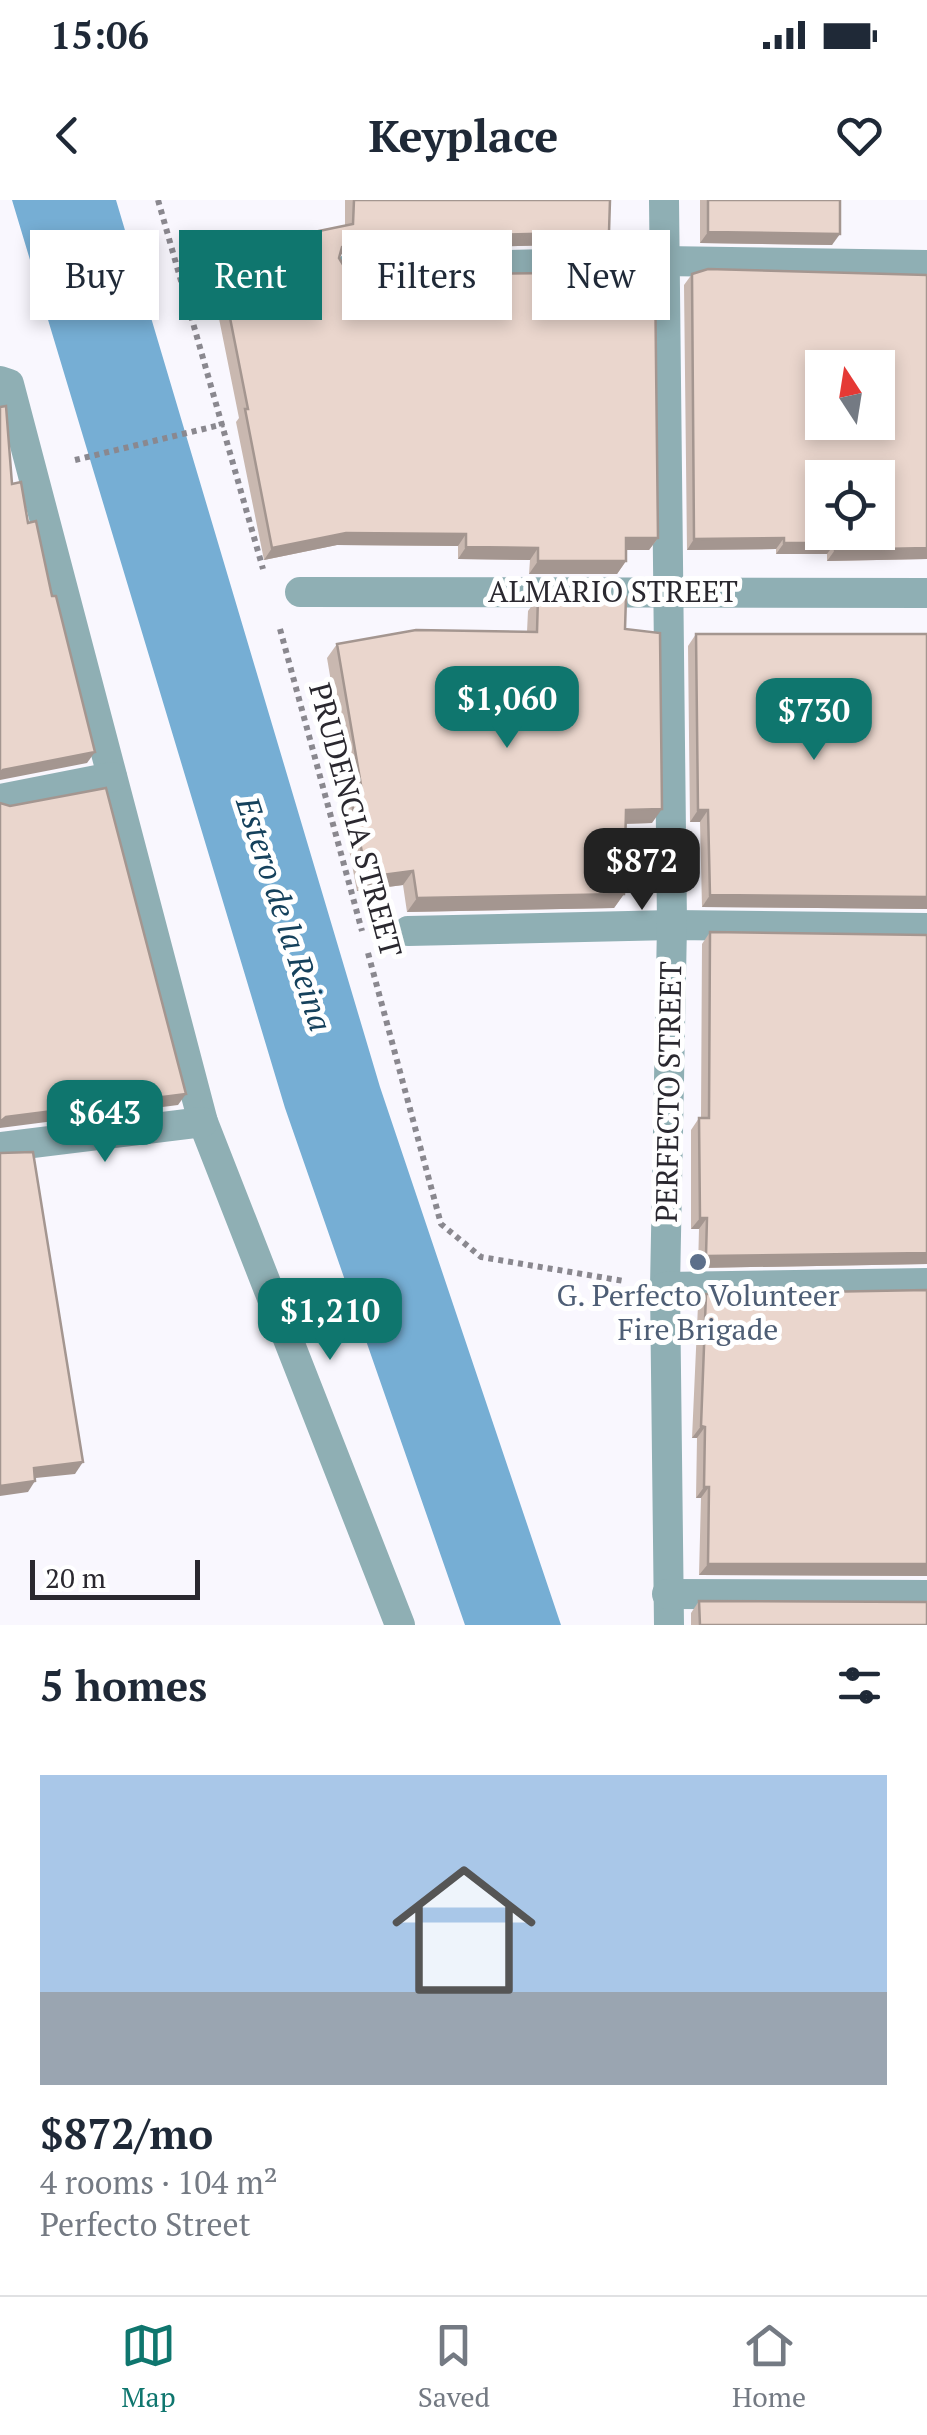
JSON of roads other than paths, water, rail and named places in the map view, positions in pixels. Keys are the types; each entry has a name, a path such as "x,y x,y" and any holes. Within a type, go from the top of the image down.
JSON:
{"street":[{"name":"PERFECTO STREET","path":"664,200 664,230"},
{"path":"670,262 927,265"},
{"name":"PERFECTO STREET","path":"663,320 672,925 665,1287 669,1625"},
{"path":"0,380 9,384 44,468 112,777 203,1122 400,1625"},
{"name":"ALMARIO STREET","path":"300,592 927,594"},
{"path":"0,799 112,777"},
{"path":"408,931 672,925 927,928"},
{"path":"0,1147 203,1122"},
{"path":"665,1287 927,1283"},
{"path":"667,1594 927,1594"}],"water":[{"path":"12,200 116,200 125,230 30,230 30,260"},
{"name":"Estero de la Reina","path":"48,320 152,320 380,1087 561,1625 465,1625 285,1108"}],"place":[{"name":"G. Perfecto Volunteer Fire Brigade","path":"698,1262"}]}
